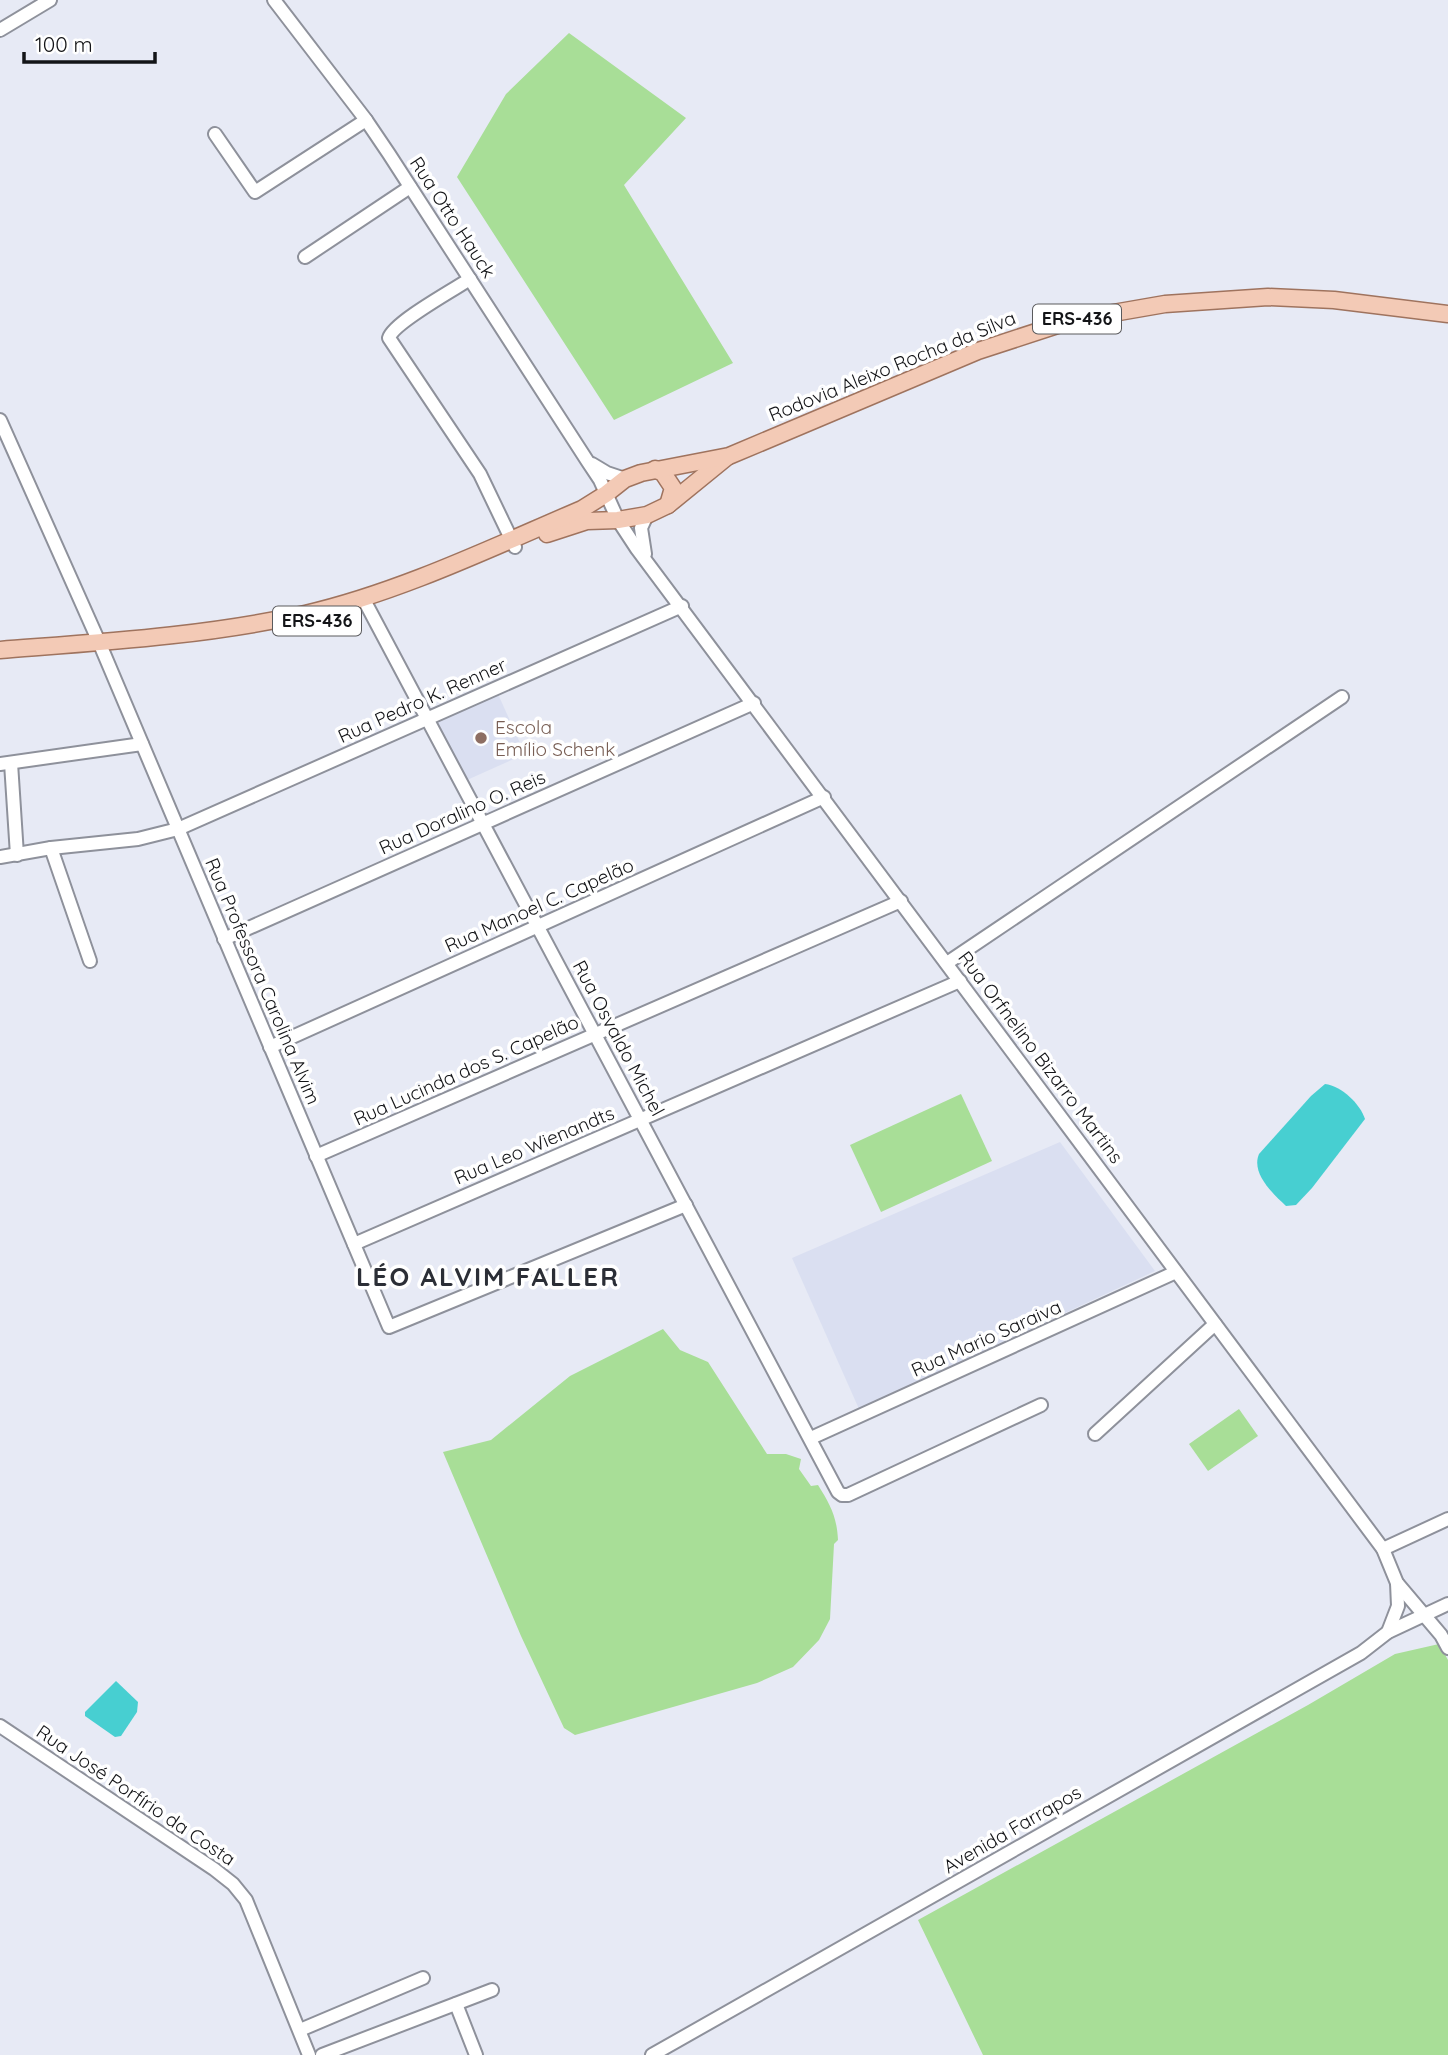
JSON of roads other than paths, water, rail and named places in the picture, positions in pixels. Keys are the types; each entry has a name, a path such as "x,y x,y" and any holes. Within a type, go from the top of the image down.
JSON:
{"main road":[{"name":"Rodovia Aleixo Rocha da Silva","path":"0,650 218,640 307,624 365,602 444,578 582,509 606,495 625,479 655,469 729,456 978,351 1073,320 1207,299 1268,297 1334,300 1448,314"},
{"name":"Rodovia Aleixo Rocha da Silva","path":"513,543 587,521 618,520 647,514 668,505 729,456"},
{"path":"655,469 663,472 673,488 668,505"},
{"name":"Rodovia Aleixo Rocha da Silva","path":"0,660 101,647"}],"street":[{"path":"0,30 49,0"},
{"name":"Rua Otto Hauck","path":"274,0 366,120 589,462"},
{"path":"215,134 255,192 366,120"},
{"path":"305,257 410,187"},
{"path":"470,279 403,322 390,334 390,342 480,474 513,543"},
{"name":"Rua Professora Carolina Alvim","path":"0,420 101,647 389,1327 686,1205"},
{"path":"589,462 607,474 625,479"},
{"name":"Rua Orfnelino Bizarro Martins","path":"589,462 618,520 1383,1549 1397,1583"},
{"path":"646,558 641,528 647,514"},
{"name":"Rua Osvaldo Michel","path":"365,602 838,1492 842,1495 1041,1405"},
{"name":"Rua Pedro K. Renner","path":"0,857 51,848 138,839 178,829 682,606"},
{"path":"947,963 1342,697"},
{"name":"Rua Doralino O. Reis","path":"224,939 754,703"},
{"path":"17,855 6,763 142,744"},
{"name":"Rua Manoel C. Capelão","path":"270,1047 824,797"},
{"path":"51,848 90,961"},
{"name":"Rua Lucinda dos S. Capelão","path":"316,1156 901,901"},
{"name":"Rua Leo Wienandts","path":"354,1244 960,981"},
{"name":"Rua Mario Saraiva","path":"811,1438 1177,1272"},
{"path":"1095,1434 1215,1324"},
{"path":"1383,1549 1448,1519"},
{"path":"1397,1583 1425,1615 1448,1648"},
{"path":"1388,1632 1398,1605 1397,1583"},
{"name":"Avenida Farrapos","path":"652,2055 1362,1653 1388,1632 1448,1604"},
{"name":"Rua José Porfírio da Costa","path":"0,1727 214,1869 233,1885 246,1900 309,2055"},
{"path":"300,2030 423,1978"},
{"path":"322,2055 492,1990"},
{"path":"456,2004 473,2054"}],"water":[{"path":"1325,1084 1338,1088 1350,1097 1365,1119 1312,1188 1296,1205 1286,1206 1269,1189 1260,1175 1257,1161 1259,1154"},
{"path":"116,1681 138,1702 137,1712 121,1736 115,1737 85,1716 85,1712"}],"place":[{"name":"Escola Emílio Schenk","path":"481,738"}],"district":[{"name":"LÉO ALVIM FALLER","path":"488,1277"}]}
